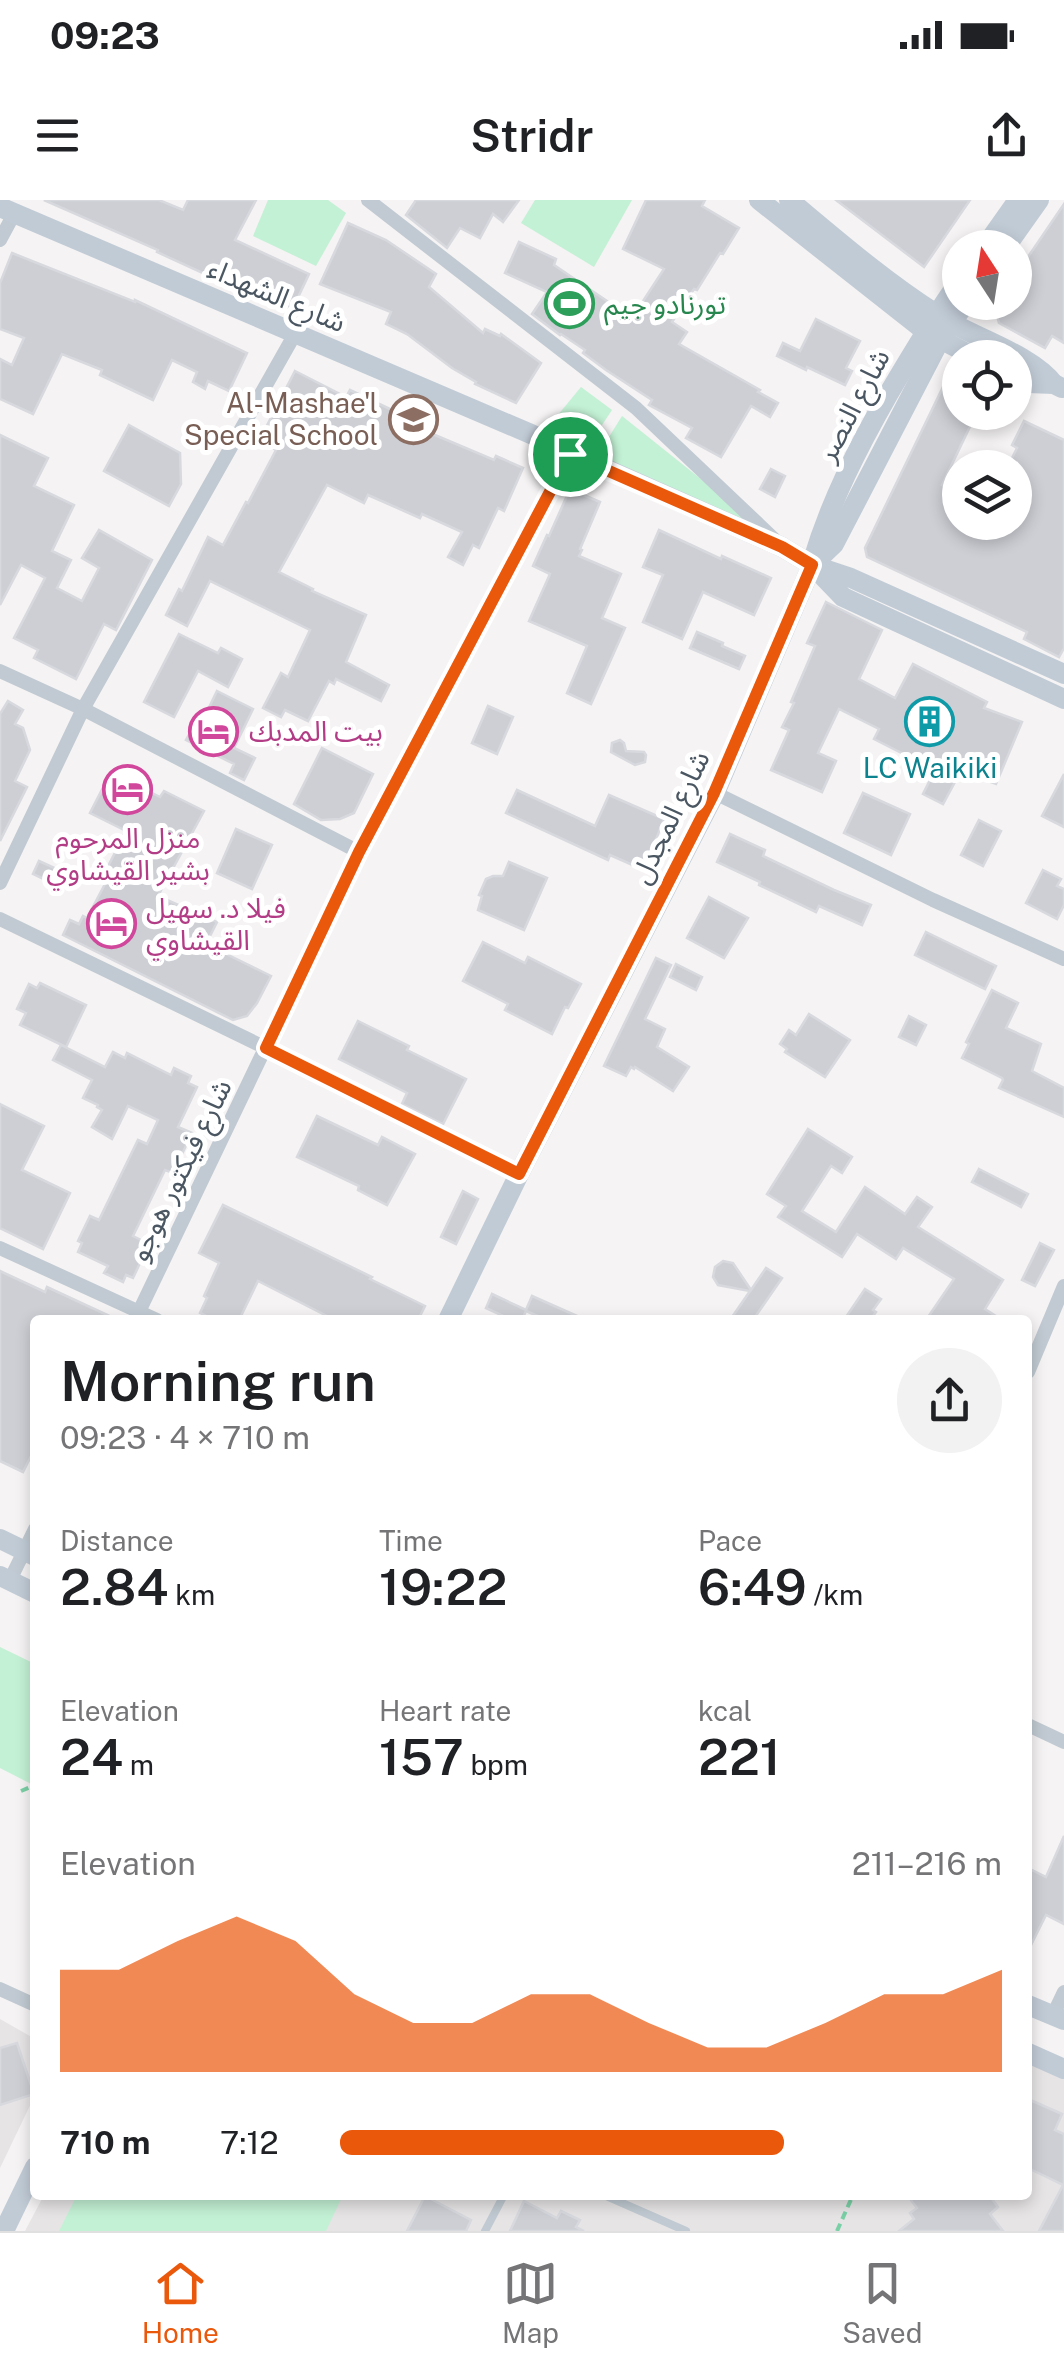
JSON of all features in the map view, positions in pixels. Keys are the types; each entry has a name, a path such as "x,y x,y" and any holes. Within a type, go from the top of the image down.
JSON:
{"main road":[{"path":"760,200 938,327 1043,369 1059,387"},
{"path":"789,200 954,340"},
{"path":"997,230 1018,200"},
{"path":"1018,230 1039,200"},
{"name":"شارع الشهداء","path":"7,211 296,332 570,454"},
{"path":"938,327 942,318"},
{"path":"938,327 946,320"},
{"name":"شارع المجدل","path":"450,1315 714,793 812,565 834,544 938,327"},
{"path":"1032,384 1059,387"},
{"path":"570,454 1064,674"},
{"path":"812,565 843,597 1064,699"},
{"path":"0,1540 30,1554"},
{"path":"5,1578 30,1590"},
{"path":"1032,2008 1058,2018"},
{"path":"1032,2055 1064,2068"},
{"path":"4,2231 30,2177"}],"street":[{"path":"368,200 636,408 782,547"},
{"path":"388,216 396,200"},
{"path":"0,240 7,211"},
{"path":"0,883 83,710 296,332"},
{"name":"شارع فيكتور هوجو","path":"138,1315 359,852 570,454"},
{"path":"0,672 83,710 359,852"},
{"path":"714,793 1064,959"},
{"path":"0,919 519,1174"},
{"path":"0,1248 136,1315"},
{"path":"1032,1362 1064,1286"},
{"path":"5,1578 30,1554"},
{"path":"1032,1726 1059,1736"},
{"path":"0,1988 30,2002"},
{"path":"1058,2018 1064,1992"}],"lane":[{"path":"485,2231 501,2200"},
{"path":"614,2200 665,2227 686,2231"}],"path":[{"path":"21,1791 30,1787"},
{"path":"837,2231 851,2200"}],"shaded area":[{"path":"0,2019 30,2036 30,2105 0,2168"},
{"path":"1032,2060 1064,2073 1064,2231 25,2231 41,2200 1032,2200"}],"green space":[{"path":"268,200 328,200 346,213 316,266 253,236"},
{"path":"535,200 632,200 594,267 521,223"},
{"path":"581,387 612,410 594,437 553,421"},
{"path":"622,416 746,515 746,521 596,458"},
{"path":"0,1647 30,1662 30,1783 0,1768"},
{"path":"74,2200 341,2200 326,2231 59,2231"}],"building":[{"path":"44,200 159,200 183,210 188,200 256,200 235,240 309,274 292,310"},
{"path":"416,200 519,200 503,222 493,214 480,238 460,228 447,248 406,215"},
{"path":"646,200 705,200 702,206 739,228 672,322 687,332 679,344 778,403 770,417 751,406 721,457 686,438 692,428 649,405 652,400 532,314 547,292 505,273 519,242 556,259 554,265 632,318 664,269 623,249"},
{"path":"836,200 970,200 949,230 942,230 942,241 924,267"},
{"path":"1064,204 1064,343 1052,336 1045,348 998,320 1032,320 1032,251"},
{"path":"348,223 386,240 436,274 429,287 483,333 485,329 501,334 541,363 516,403 475,384 407,334 386,324 391,312 320,284"},
{"path":"12,253 135,300 247,353 229,391 208,381 205,389 193,382 197,372 172,360 153,400 100,375 102,370 62,354 33,414 0,399 0,359 12,365 24,338 0,329 0,283"},
{"path":"816,319 860,341 846,368 852,371 845,385 777,356 783,343 800,351"},
{"path":"295,371 346,397 350,390 407,417 404,422 523,468 504,511 498,508 479,548 473,545 463,565 448,557 462,532 368,495 364,503 327,485 279,572 366,615 346,662 389,685 381,701 336,679 334,684 329,681 308,721 285,710 281,717 263,708 281,673 288,677 310,630 210,581 187,626 166,615 208,537 223,545 248,503 276,450 259,441"},
{"path":"942,389 942,430 968,430 959,450 942,450 942,540 1032,540 1032,450 1016,450 1012,445 1020,430 1032,430 1032,425 1064,440 1064,648 1059,657 1024,639 1027,632 867,557 865,548"},
{"path":"129,425 180,453 181,484 169,506 104,471"},
{"path":"0,435 48,458 34,486 74,505 52,551 71,560 57,588 82,601 99,568 82,558 99,530 152,560 116,630 104,624 76,679 34,658 38,650 14,638 45,578 21,565 0,605"},
{"path":"771,469 785,476 775,497 760,489"},
{"path":"570,489 600,502 579,556 621,574 602,618 625,628 591,704 567,693 587,646 529,621 550,574 533,566"},
{"path":"659,530 771,578 754,615 703,592 682,639 643,622 663,575 643,567"},
{"path":"826,602 882,630 859,679 895,698 913,664 987,702 984,708 1022,722 996,784 961,771 943,804 923,794 935,770 874,739 879,729 839,709 818,753 836,761 822,792 771,770 789,730 782,727 815,646 807,643"},
{"path":"697,632 745,656 739,669 690,648"},
{"path":"179,634 218,653 221,648 242,659 228,687 198,671 174,717 144,702"},
{"path":"217,691 253,709 234,748 255,758 244,780 230,773 234,764 186,740 196,722 201,724"},
{"path":"8,701 23,710 15,724 23,728 30,750 15,781 27,787 0,841 0,714"},
{"path":"488,706 513,717 497,754 472,743"},
{"path":"620,740 626,751 644,752 645,762 635,765 611,752 612,743"},
{"path":"322,748 373,774 354,813 340,819 321,820 294,804"},
{"path":"111,772 160,797 164,791 204,811 158,896 217,922 206,944 271,976 247,1016 233,1020 63,935 70,920 79,924 83,916 87,918 126,831 90,813"},
{"path":"1064,774 1064,827 1042,816"},
{"path":"517,790 595,826 609,795 664,819 644,870 610,855 608,860 506,813"},
{"path":"863,793 910,814 891,855 844,833"},
{"path":"979,820 1001,831 983,866 961,855"},
{"path":"236,829 272,845 252,889 217,873"},
{"path":"730,834 765,850 763,856 871,905 862,925 819,906 816,912 717,862"},
{"path":"39,861 59,870 52,883 33,874"},
{"path":"509,862 547,878 524,930 478,910 486,879 503,876"},
{"path":"1043,870 1061,879 1057,886 1064,889 1064,905 1057,919 1026,903"},
{"path":"709,897 748,918 724,958 687,938"},
{"path":"926,932 996,966 985,989 915,955"},
{"path":"483,942 525,963 528,957 581,984 552,1034 505,1010 508,1004 463,981"},
{"path":"656,958 671,965 645,1019 665,1029 657,1047 689,1067 673,1091 635,1067 626,1076 604,1066"},
{"path":"676,964 702,977 696,990 670,977"},
{"path":"40,983 86,1005 66,1047 20,1025 26,1013 17,1009 29,984 37,988"},
{"path":"992,990 1018,1003 1006,1028 1041,1044 1032,1071 1064,1088 1064,1117 999,1088 1002,1078 962,1058"},
{"path":"809,1014 850,1040 825,1077 785,1052 787,1049 780,1044 789,1030 796,1035"},
{"path":"909,1016 926,1025 916,1045 899,1037"},
{"path":"358,1021 466,1079 443,1124 402,1104 407,1093 339,1059"},
{"path":"61,1045 105,1067 113,1052 125,1058 127,1053 171,1075 174,1068 191,1076 188,1083 197,1087 178,1127 192,1133 173,1173 165,1170 133,1236 149,1244 133,1278 126,1275 123,1282 104,1273 108,1266 78,1252 82,1243 78,1241 90,1216 99,1220 138,1140 147,1144 158,1120 128,1106 112,1139 92,1127 102,1110 83,1098 92,1080 53,1060"},
{"path":"0,1104 44,1126 22,1170 70,1193 43,1249 0,1228"},
{"path":"317,1116 378,1145 382,1137 415,1154 387,1205 358,1190 359,1186 297,1157"},
{"path":"808,1129 852,1157 842,1173 831,1166 802,1211 836,1232 865,1187 905,1214 917,1197 932,1207 918,1227 1003,1280 985,1309 994,1315 929,1315 954,1279 903,1248 896,1259 857,1234 842,1257 778,1217 786,1206 767,1194"},
{"path":"979,1169 1028,1194 1021,1207 972,1182"},
{"path":"463,1191 478,1199 456,1244 441,1237"},
{"path":"223,1205 425,1306 420,1315 325,1315 258,1281 241,1315 204,1315 200,1313 207,1298 204,1296 219,1263 199,1253"},
{"path":"1040,1243 1054,1250 1035,1286 1022,1280"},
{"path":"723,1261 733,1263 751,1290 766,1268 782,1278 756,1315 733,1315 750,1291 718,1285 713,1277 715,1267"},
{"path":"0,1271 45,1292 47,1287 107,1315 30,1315 30,1458 23,1472 0,1461"},
{"path":"865,1289 881,1299 874,1315 847,1315"},
{"path":"492,1294 526,1310 532,1296 575,1315 535,1315 526,1311 524,1315 501,1315 486,1308"},
{"path":"1064,1836 1064,1924 1046,1915 1032,1943 1032,1870 1046,1877"},
{"path":"17,2043 30,2082 30,2095 0,2105 0,2048"},
{"path":"1032,2101 1062,2114 1055,2130 1064,2134 1064,2231 1039,2231 1063,2185 1032,2170"},
{"path":"423,2200 433,2200 471,2220 466,2231 407,2231"},
{"path":"911,2200 993,2200 998,2207 990,2214 1003,2231 899,2231 914,2219 910,2213 917,2208"},
{"path":"524,2201 557,2218 561,2211 580,2220 576,2227 584,2231 510,2231"}],"place":[{"name":"تورنادو جيم","path":"569,304"},
{"name":"Al-Mashae'l Special School","path":"413,419"},
{"name":"LC Waikiki","path":"930,721"},
{"name":"بيت المدبك","path":"214,731"},
{"name":"منزل المرحوم بشير القيشاوي","path":"128,790"},
{"name":"فيلا د. سهيل القيشاوي","path":"111,924"}],"route":[{"path":"570,454 782,547 812,565 714,793 519,1174 266,1048 359,852 570,454"}]}
